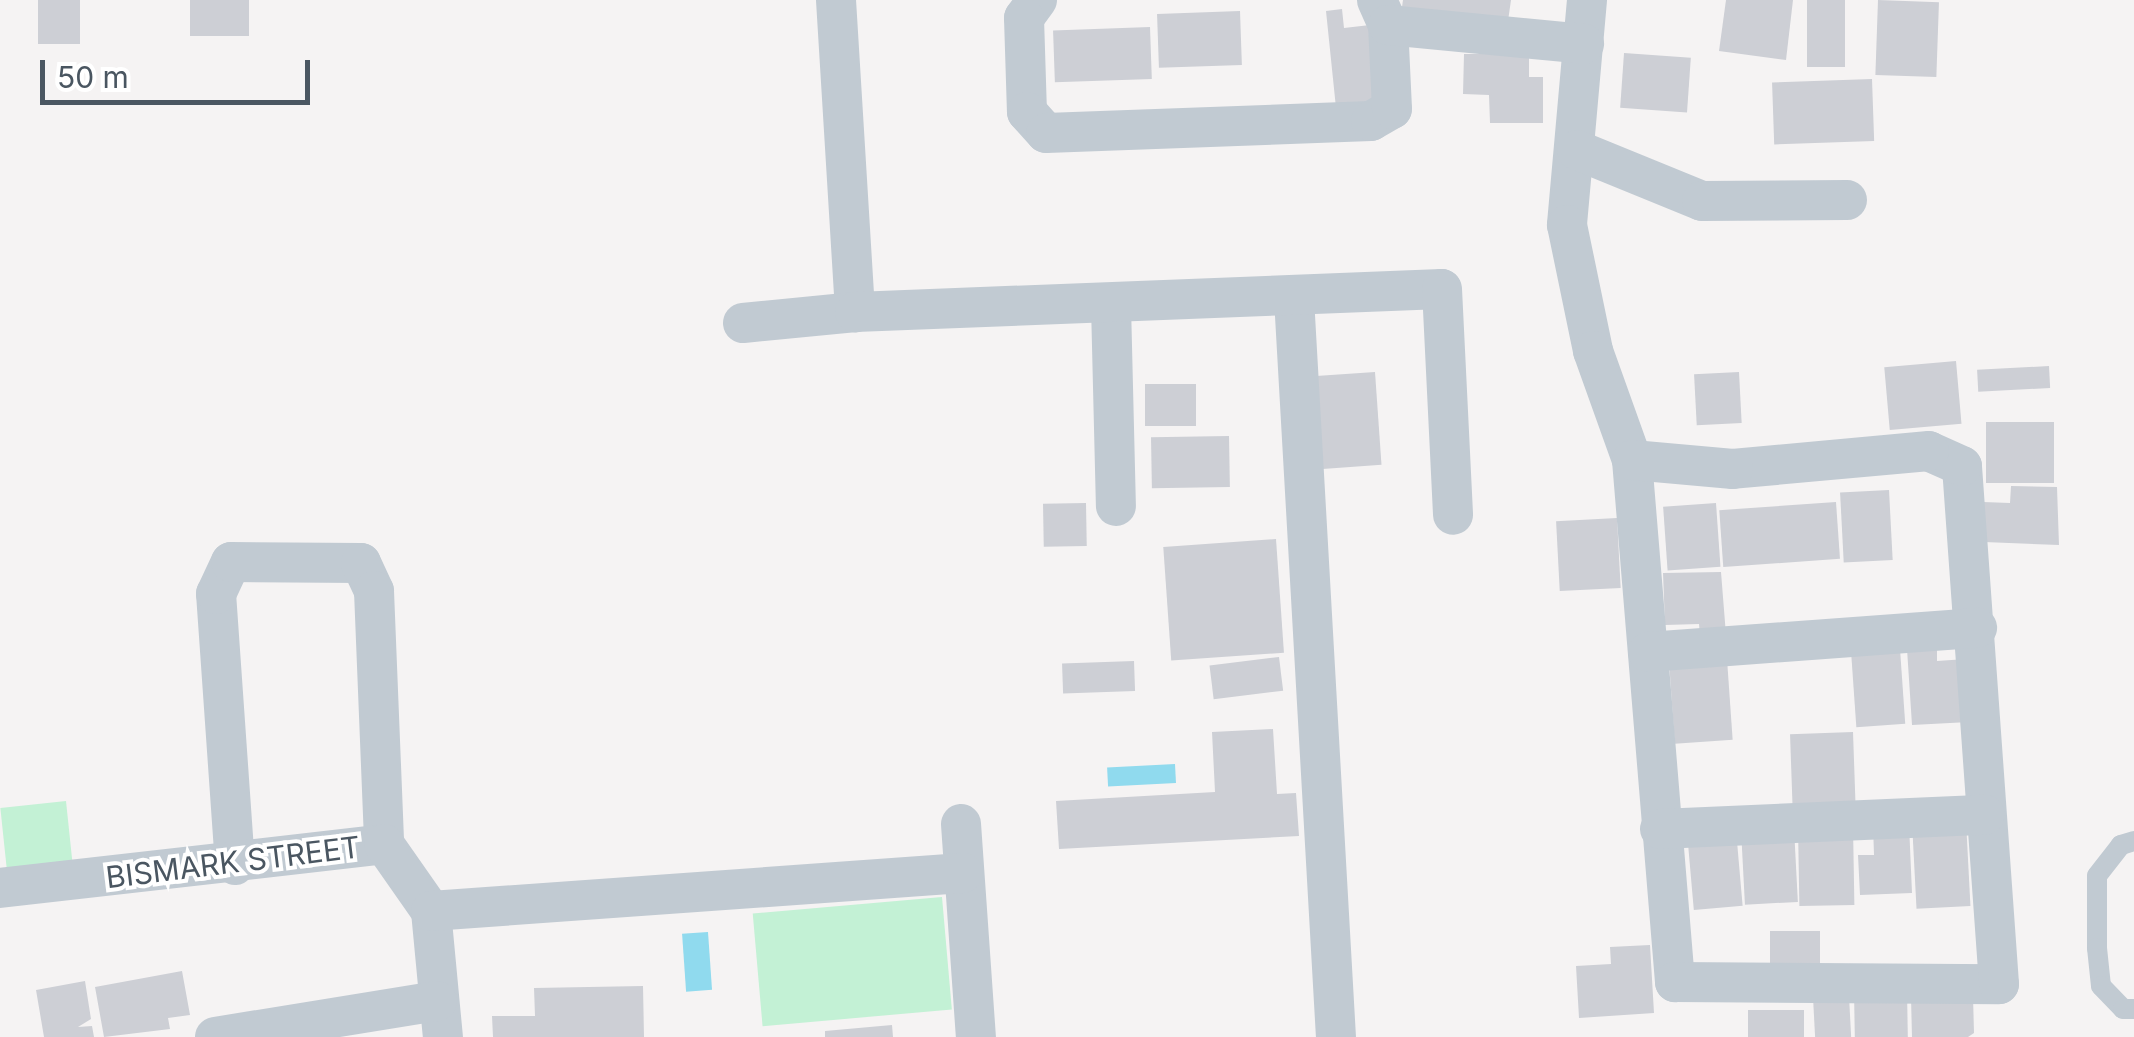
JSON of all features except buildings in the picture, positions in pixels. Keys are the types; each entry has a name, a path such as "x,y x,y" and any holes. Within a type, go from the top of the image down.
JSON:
{"street":[{"path":"836,0 854,312"},
{"path":"1037,0 1024,18 1027,112 1046,132 1371,121 1392,109 1382,13 1584,44"},
{"path":"1586,0 1577,150 1567,225 1593,352 1632,460 1660,829 1676,982 1999,984 1985,815 1977,628 1962,466 1929,452 1733,469 1632,460"},
{"path":"1577,150 1702,200 1847,200"},
{"path":"743,323 854,312 1442,290 1454,515"},
{"path":"1294,298 1336,1037"},
{"path":"1111,305 1116,506"},
{"path":"235,864 216,594 231,562 361,563 374,591 384,844"},
{"path":"1648,652 1977,628"},
{"path":"1660,829 1985,815"},
{"path":"961,824 976,1037"},
{"name":"BISMARK STREET","path":"0,888 384,844 432,911"},
{"path":"215,1037 440,1019 432,911 963,873"}],"lane":[{"path":"2134,841 2120,845 2098,876 2097,948 2101,986 2123,1008 2134,1008"}],"green space":[{"path":"66,801 73,866 7,873 0,808"},
{"path":"942,897 952,1010 763,1026 753,914"}],"water":[{"path":"1175,764 1176,783 1108,787 1107,768"},
{"path":"708,932 712,990 686,992 682,934"}]}
